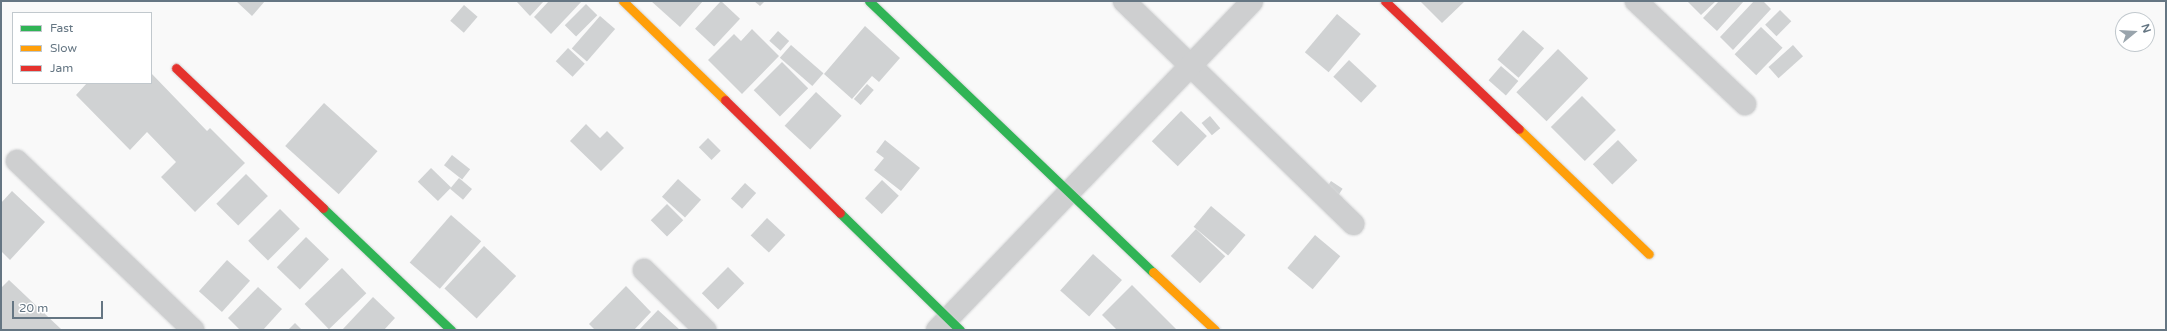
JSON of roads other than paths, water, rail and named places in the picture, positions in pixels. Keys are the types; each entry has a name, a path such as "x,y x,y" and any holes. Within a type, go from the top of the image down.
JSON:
{"street":[{"path":"624,1 948,326 1067,192 1252,1"},
{"path":"869,1 1067,192 1215,330"},
{"path":"1124,1 1353,224"},
{"path":"1385,1 1649,254"},
{"path":"1636,1 1745,104"},
{"path":"176,68 451,330"},
{"path":"17,161 193,330"},
{"path":"644,270 704,330"}]}
